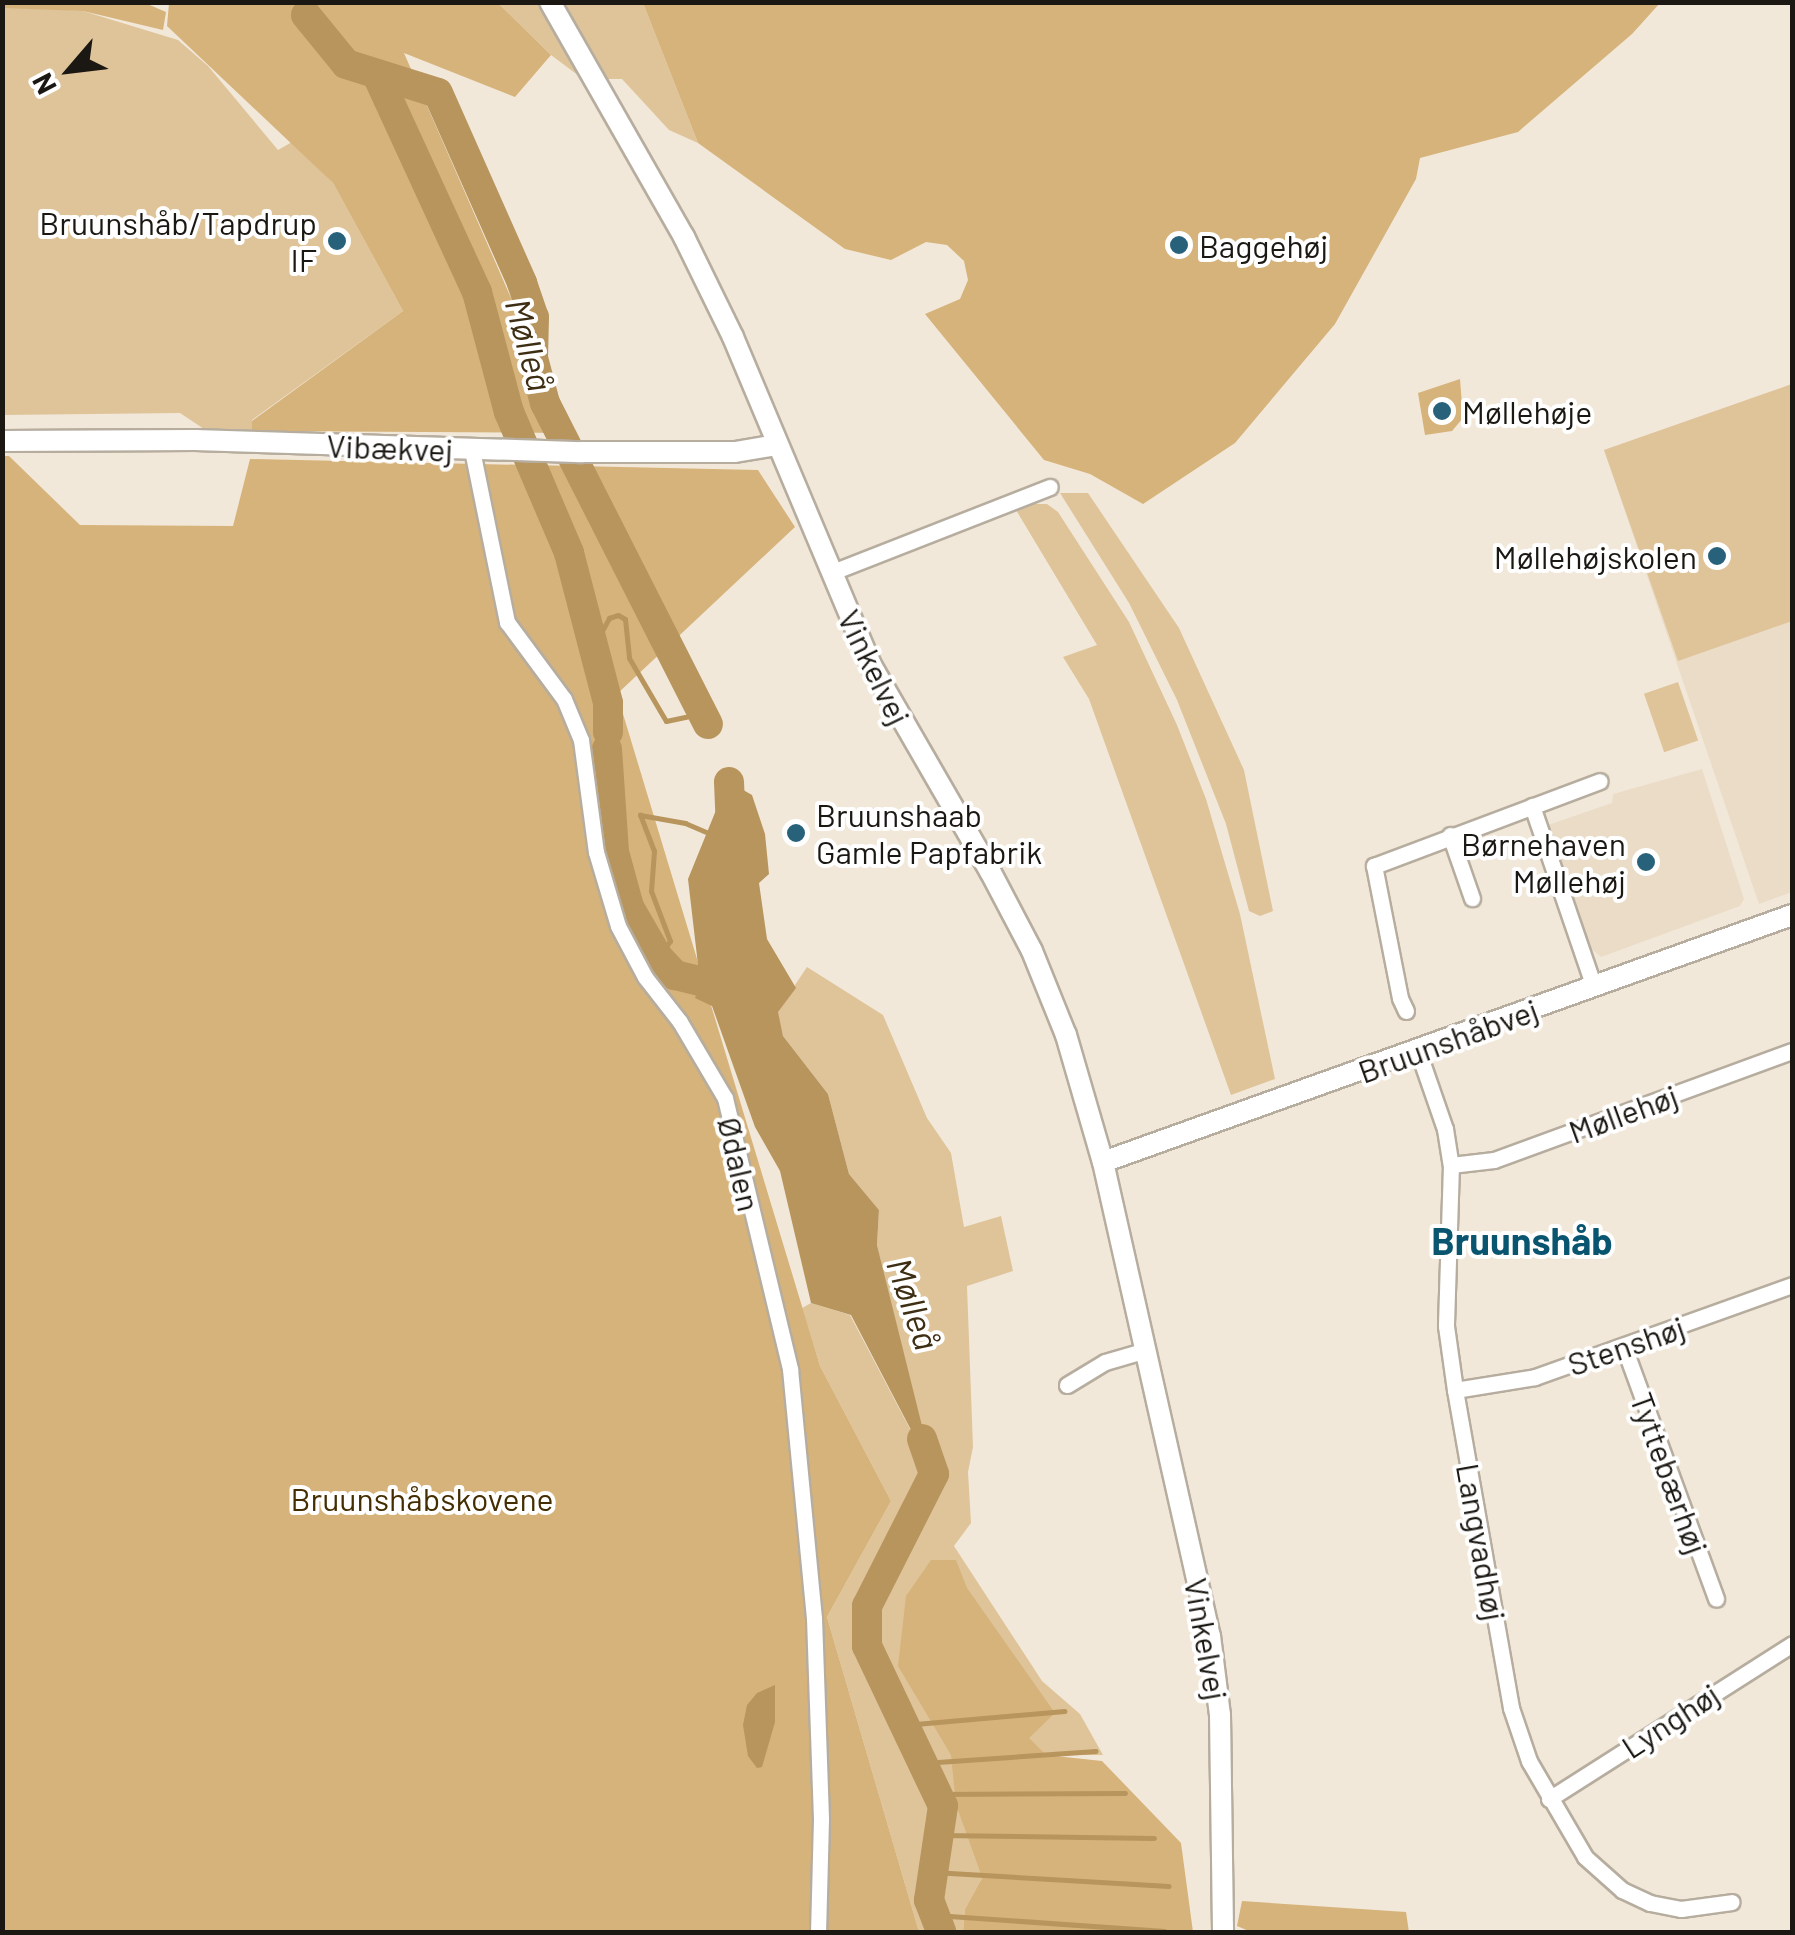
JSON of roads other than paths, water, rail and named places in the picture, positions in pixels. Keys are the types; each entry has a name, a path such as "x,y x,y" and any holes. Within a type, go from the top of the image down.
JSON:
{"street":[{"name":"Vinkelvej","path":"550,2 684,237 734,337 830,574 894,709 1032,951 1066,1035 1103,1162 1210,1636 1220,1715 1223,1932"},
{"name":"Vibækvej","path":"2,441 195,440 582,452 735,452 777,445"},
{"name":"Ødalen","path":"472,450 506,622 564,699 581,740 596,852 618,926 645,977 680,1022 724,1098 790,1369 814,1618 822,1819 818,1932"},
{"path":"830,574 1050,487"},
{"path":"1406,1011 1400,998 1374,866 1600,781"},
{"path":"1532,806 1594,988"},
{"path":"1450,835 1472,898"},
{"name":"Bruunshåbvej","path":"1103,1162 1792,915"},
{"name":"Langvadhøj","path":"1418,1051 1445,1128 1451,1165 1446,1326 1510,1708 1548,1799 1586,1857 1622,1890 1650,1903 1680,1909 1732,1902"},
{"name":"Møllehøj","path":"1451,1165 1494,1160 1792,1051"},
{"name":"Stenshøj","path":"1455,1390 1534,1377 1792,1286"},
{"name":"Tyttebærhøj","path":"1624,1346 1716,1599"},
{"path":"1067,1385 1105,1362 1146,1350"},
{"name":"Lynghøj","path":"1548,1799 1792,1644"}],"waterway":[{"path":"306,15 346,64 438,93 534,317 533,358 545,403 708,724"},
{"name":"Mølleå","path":"378,77 477,292 509,412 569,553 608,703 608,732"},
{"path":"589,641 598,638 609,618 618,615 625,619 629,658 666,721 700,714"},
{"name":"Mølleå","path":"607,749 614,852 629,907 658,957 675,975 736,990"},
{"path":"729,782 731,829"},
{"path":"658,957 670,941 651,891 654,851 640,815 685,823 711,834"},
{"name":"Mølleå","path":"922,1439 934,1474 867,1606 867,1646 943,1806 929,1900 941,1932"},
{"path":"904,1725 1064,1711"},
{"path":"923,1763 1096,1751"},
{"path":"937,1794 1125,1793"},
{"path":"939,1835 1154,1838"},
{"path":"933,1872 1169,1886"},
{"path":"935,1915 1164,1931"}],"place":[{"name":"Bruunshåb/Tapdrup IF","path":"337,241"},
{"name":"Baggehøj","path":"1179,245"},
{"name":"Møllehøje","path":"1442,411"},
{"name":"Møllehøjskolen","path":"1717,556"},
{"name":"Bruunshaab Gamle Papfabrik","path":"796,833"},
{"name":"Børnehaven Møllehøj","path":"1646,862"}],"district":[{"name":"Bruunshåb","path":"1522,1241"}],"park label":[{"name":"Bruunshåbskovene","path":"422,1498"}]}
